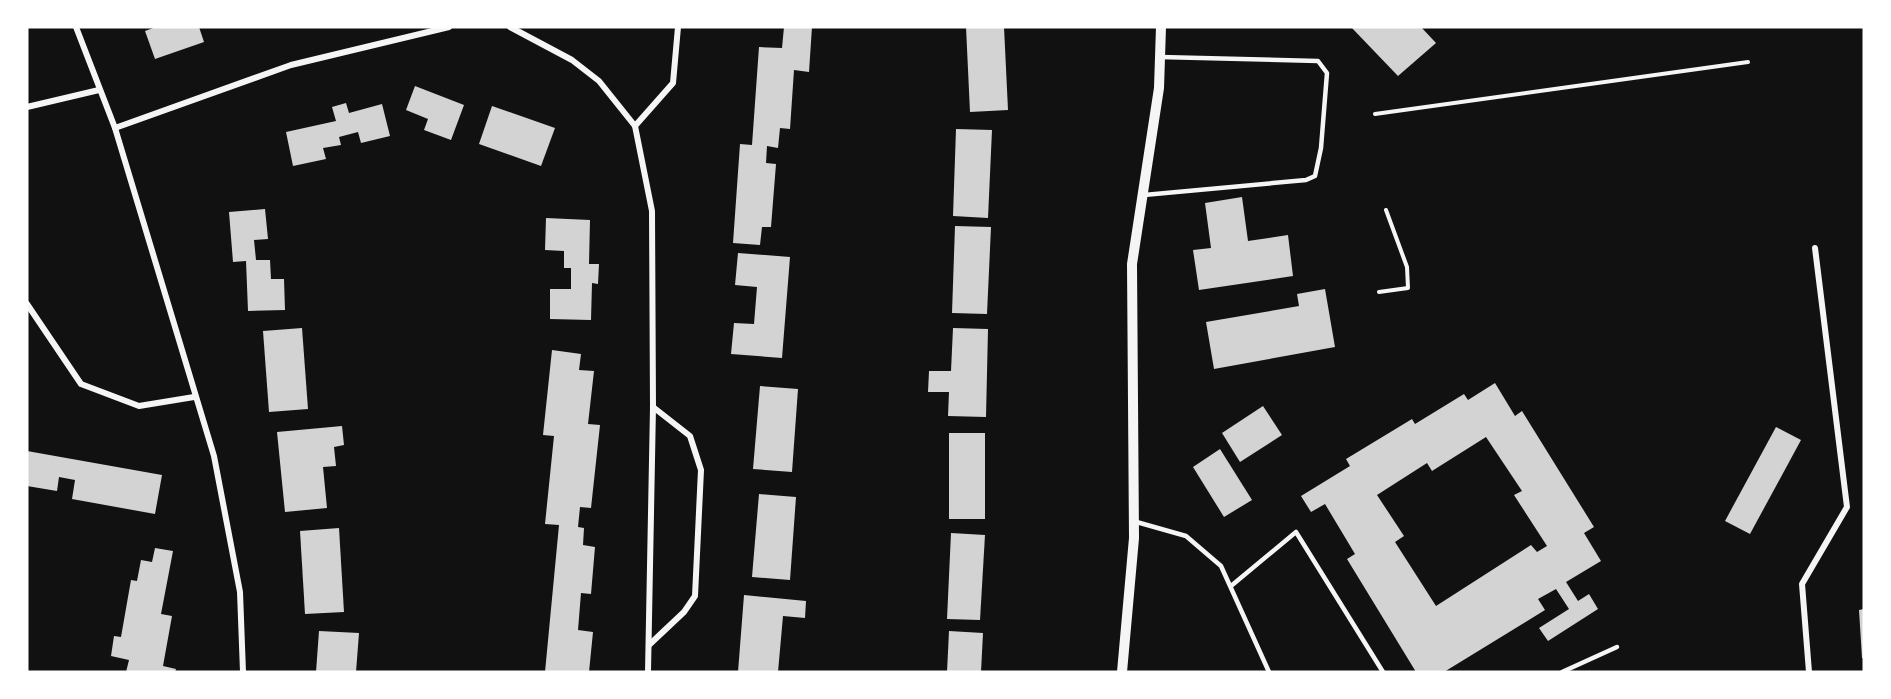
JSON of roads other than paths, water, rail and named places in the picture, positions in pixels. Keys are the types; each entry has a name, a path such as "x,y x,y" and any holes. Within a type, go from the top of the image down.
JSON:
{"street":[{"path":"76,27 115,128 213,456 240,592 243,672"},
{"path":"115,128 291,65 449,27"},
{"path":"510,27 572,60 599,81 635,126 652,211 653,407 648,672"},
{"path":"635,126 673,82 678,27"},
{"path":"1122,672 1134,521 1132,264 1159,88 1161,27"},
{"path":"27,107 99,90"},
{"path":"1809,672 1802,584 1847,507 1815,248"},
{"path":"27,304 81,384 139,406 194,397"},
{"path":"649,645 684,612 695,596 701,470 690,436 653,407"}],"lane":[{"path":"1142,195 1306,180 1315,176 1321,148 1327,73 1324,65 1318,61 1160,57"},
{"path":"1134,521 1186,536 1221,566 1269,672"},
{"path":"1231,586 1296,532 1383,672"},
{"path":"1562,672 1617,647"}]}
